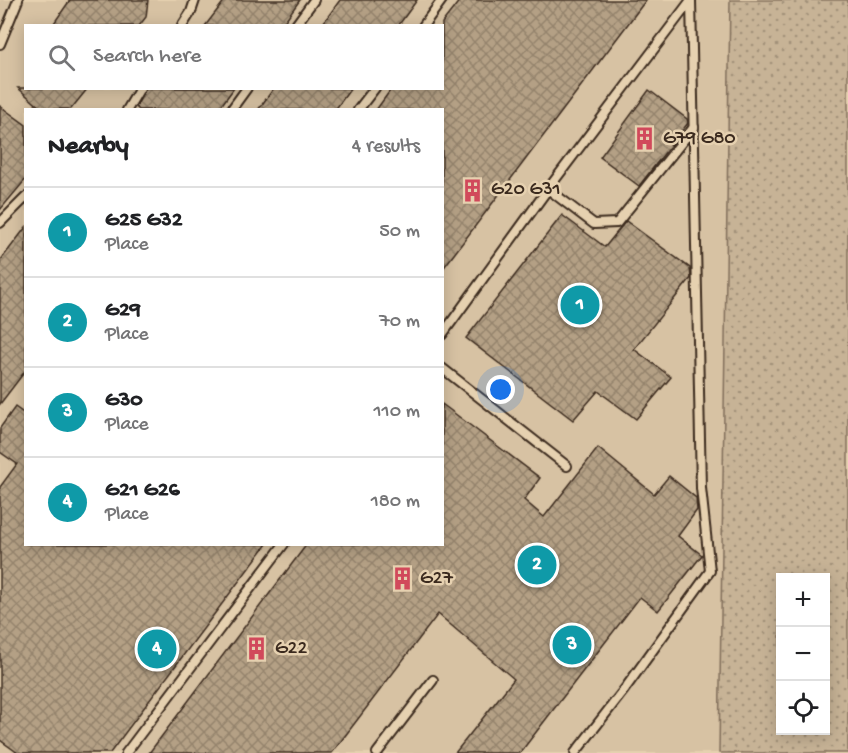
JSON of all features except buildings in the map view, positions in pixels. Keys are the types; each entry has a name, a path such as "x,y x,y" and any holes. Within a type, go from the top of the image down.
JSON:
{"lane":[{"path":"0,44 18,0"},
{"path":"183,24 195,0"},
{"path":"296,24 314,0"},
{"path":"424,24 442,0"},
{"path":"575,753 710,571 701,488 692,0"},
{"path":"444,332 548,189 692,0"},
{"path":"128,108 139,90"},
{"path":"232,108 246,90"},
{"path":"360,108 373,90"},
{"path":"548,189 594,224 617,223 694,127"},
{"path":"0,224 24,199"},
{"path":"444,370 567,466"},
{"path":"126,753 282,546"},
{"path":"376,753 433,680"}],"shaded area":[{"path":"0,0 730,0 719,753 0,753"},
{"path":"730,0 848,0 848,753 719,753"}],"place":[{"name":"G79 G80","path":"645,139"},
{"name":"G20 G31","path":"473,190"},
{"name":"G25 G32","path":"580,305"},
{"name":"G29","path":"537,565"},
{"name":"G27","path":"402,579"},
{"name":"G30","path":"572,645"},
{"name":"G21 G26","path":"157,649"},
{"name":"G22","path":"257,649"}]}
